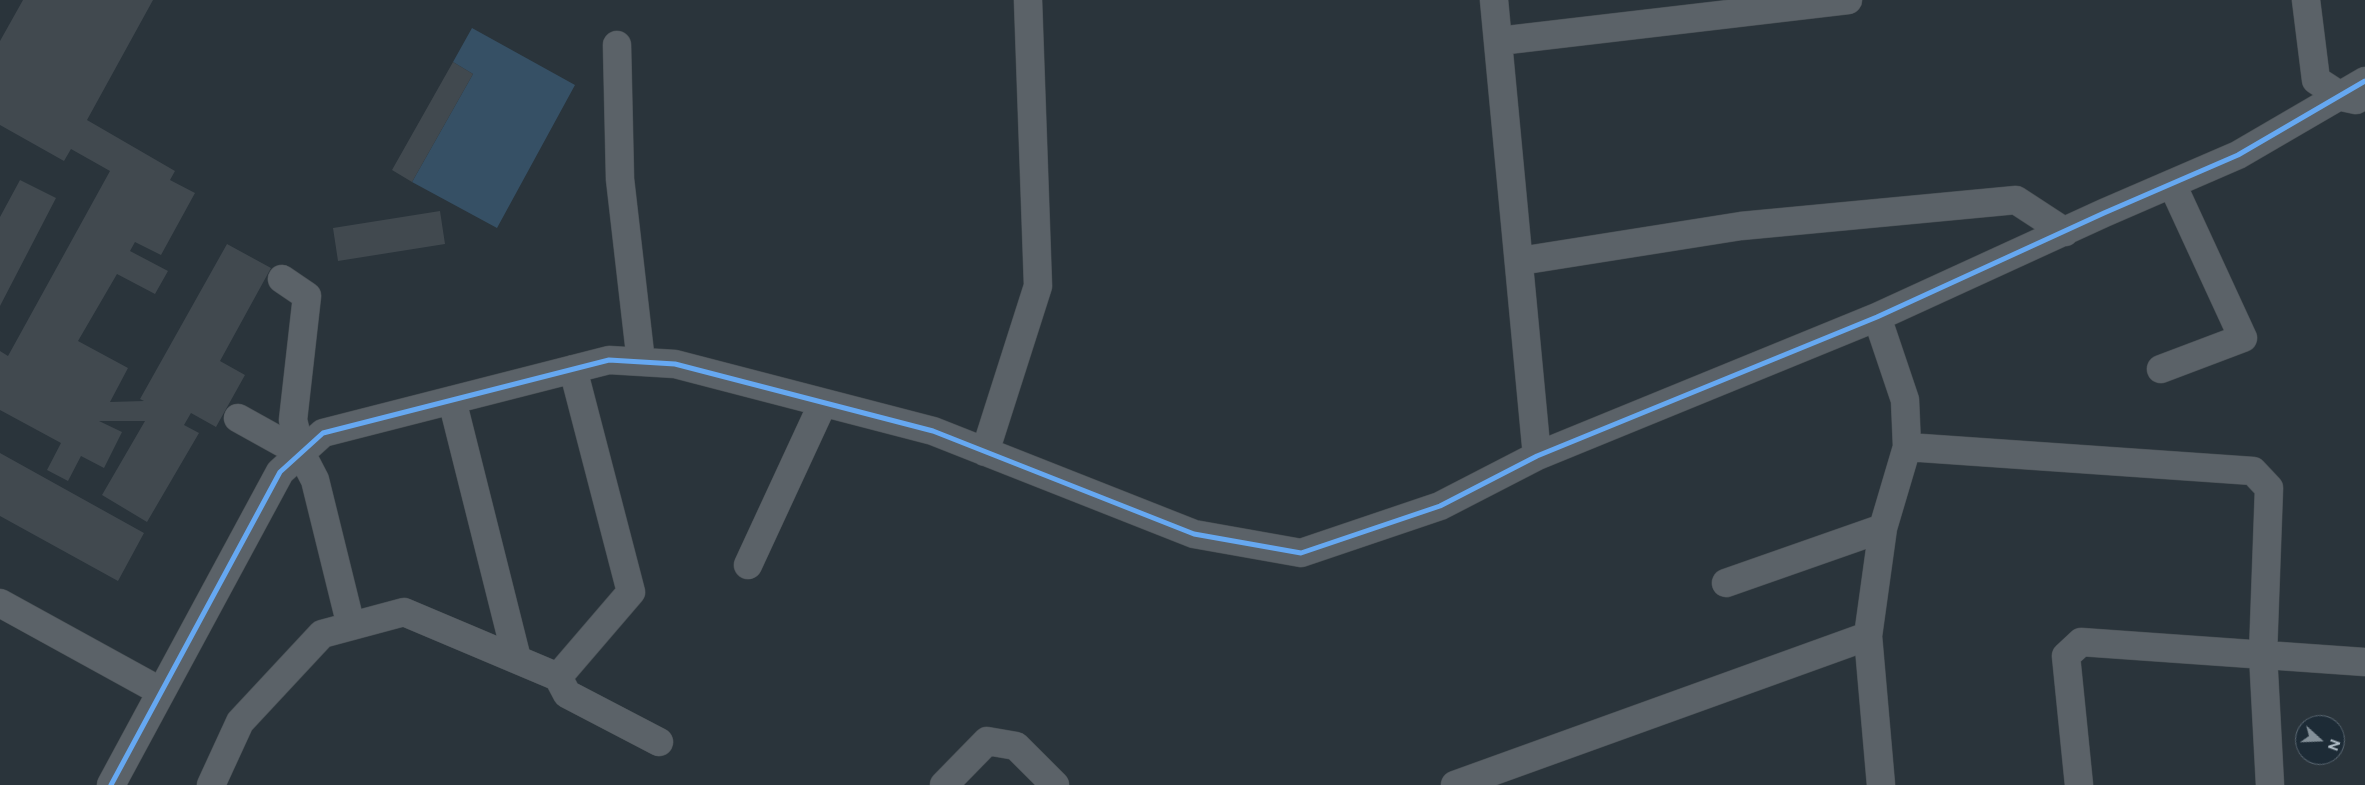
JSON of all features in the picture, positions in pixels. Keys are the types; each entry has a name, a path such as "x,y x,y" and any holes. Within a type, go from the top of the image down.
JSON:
{"street":[{"path":"985,452 1038,286 1028,0"},
{"path":"1494,0 1537,456"},
{"path":"1499,41 1848,0"},
{"path":"2306,0 2316,80 2353,100"},
{"path":"618,45 620,179 641,362"},
{"path":"116,783 160,691 280,472 323,433 609,360 675,364 933,431 1194,534 1301,553 1440,506 1537,456 1877,317 2238,156 2353,100 2365,81"},
{"path":"2161,369 2243,338 2172,184"},
{"path":"1520,261 1741,226 2016,200 2065,232"},
{"path":"282,279 307,296 293,420 301,453 315,480 351,626"},
{"path":"1877,317 1905,400 1907,447 1883,528 1868,636 1881,785"},
{"path":"558,677 631,592 573,369"},
{"path":"452,400 516,659"},
{"path":"748,566 824,403"},
{"path":"238,418 301,453"},
{"path":"1907,447 2253,472 2269,488 2262,654 2270,785"},
{"path":"1726,583 1883,528"},
{"path":"0,603 160,691"},
{"path":"211,785 240,722 322,634 404,612 558,677 567,694 658,742"},
{"path":"1455,785 1868,636"},
{"path":"2079,785 2066,656 2081,642 2365,662"},
{"path":"944,785 987,741 1016,746 1055,785"}],"water":[{"path":"472,28 575,85 497,228 412,182 473,74 453,62"}],"building":[{"path":"23,0 153,0 87,120 175,171 170,180 195,193 161,255 135,242 130,251 168,271 155,294 117,274 78,341 128,368 110,402 144,401 140,399 227,244 271,268 220,361 245,375 216,427 191,413 184,425 199,433 147,522 102,495 145,421 99,421 122,432 104,468 81,456 68,481 47,470 61,443 0,410 0,351 8,356 110,171 71,149 64,161 0,125 0,41"},
{"path":"453,62 473,74 412,182 392,170"},
{"path":"20,180 56,198 0,306 0,217"},
{"path":"440,211 445,244 338,261 333,228"},
{"path":"0,453 144,533 118,581 0,516"}],"cycle path":[{"path":"111,785 280,472 323,433 609,360 675,364 933,431 1194,534 1301,553 1440,506 1537,456 1877,317 2104,213 2238,155 2365,81"}]}
